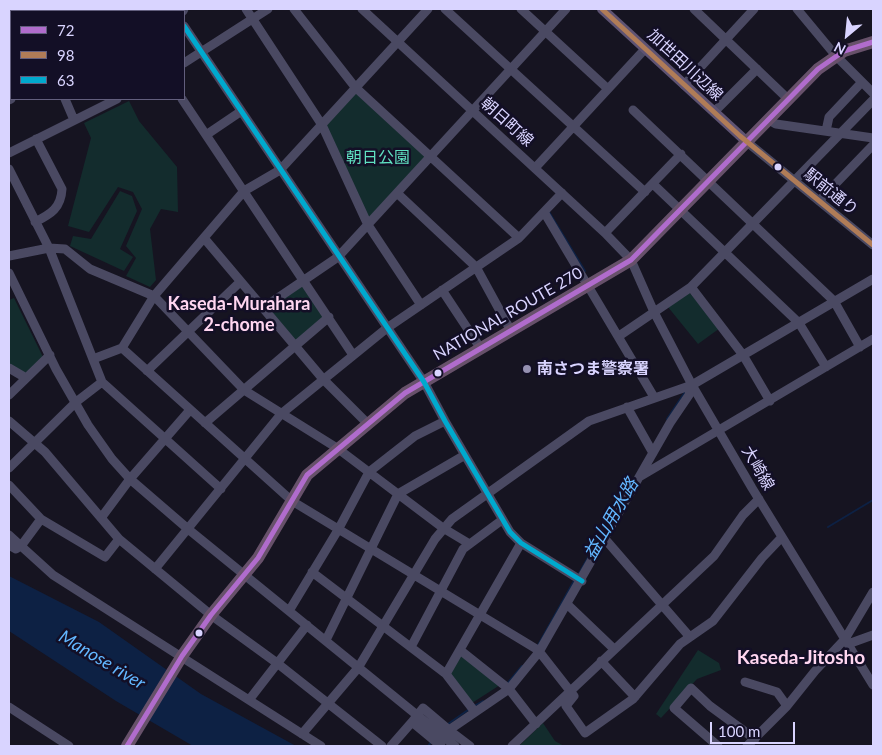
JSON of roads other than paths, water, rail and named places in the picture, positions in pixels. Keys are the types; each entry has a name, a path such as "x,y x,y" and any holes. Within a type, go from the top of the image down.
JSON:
{"highway":[{"name":"NATIONAL ROUTE 270","path":"127,746 181,657 211,615 258,558 307,476 337,448 405,394 631,260 818,69 836,56 873,42"}],"main road":[{"name":"加世田川辺線","path":"602,9 747,142"}],"street":[{"path":"246,9 322,125 368,225 421,304"},
{"path":"185,62 268,9"},
{"path":"294,9 356,87 518,238"},
{"name":"朝日町線","path":"362,9 606,233 631,260"},
{"path":"92,359 122,348 154,296 244,191 280,170 428,9"},
{"path":"445,9 645,192"},
{"path":"521,9 608,89"},
{"path":"263,308 338,257 566,9"},
{"path":"694,9 788,99"},
{"path":"684,85 727,40 752,9"},
{"path":"797,9 836,56 873,93"},
{"path":"185,28 240,112 424,382 502,520 521,543 582,581"},
{"path":"535,168 645,49"},
{"path":"714,112 757,69"},
{"path":"826,132 829,117 862,82"},
{"path":"65,100 74,120"},
{"path":"9,153 115,100"},
{"path":"183,100 353,355"},
{"path":"619,336 691,287 873,100"},
{"path":"634,110 834,301 860,347"},
{"path":"206,135 240,112"},
{"path":"769,120 776,124 873,138"},
{"path":"36,139 62,189 61,198 55,211 36,222"},
{"name":"駅前通り","path":"747,142 819,201 871,240"},
{"path":"819,201 873,145"},
{"path":"606,233 681,154"},
{"path":"9,169 49,248 102,382 221,488"},
{"path":"653,184 799,323 826,367"},
{"path":"397,193 476,267 511,331"},
{"path":"155,569 281,414 387,328 518,238 562,193"},
{"path":"544,212 654,397"},
{"path":"204,238 323,379 367,423"},
{"path":"9,256 49,248 65,249 90,269 154,296 244,390 337,448 443,528 468,543"},
{"name":"大崎線","path":"631,260 654,312 692,385 759,499 873,685"},
{"path":"9,273 76,402 98,439 130,479 188,529 326,640 415,719 441,746"},
{"path":"302,734 358,668 443,528 452,519 589,421 627,406 692,385 873,279"},
{"path":"147,371 240,282"},
{"path":"691,287 743,355 770,401"},
{"path":"442,290 481,348"},
{"path":"9,296 18,291"},
{"path":"205,423 329,317"},
{"path":"640,476 873,339"},
{"path":"122,348 292,501 536,649 574,696 566,706 585,733 635,697 689,636 713,621 762,558 782,537"},
{"path":"9,395 50,355"},
{"path":"9,368 26,378"},
{"path":"9,468 76,402 102,382"},
{"path":"449,730 472,709 506,687 568,605 640,476 651,449 689,395 692,385"},
{"path":"627,406 651,449"},
{"path":"101,518 130,479 190,410"},
{"path":"9,421 35,442 119,539 211,615 277,663 382,746"},
{"path":"289,611 338,530 369,472 415,436 445,422"},
{"path":"326,640 398,494 465,456"},
{"path":"9,485 41,519 105,557 119,539"},
{"path":"512,746 714,556 743,515 759,499"},
{"path":"9,545 16,549 21,546 41,519"},
{"path":"411,647 463,549 468,543 502,520"},
{"path":"9,535 53,575 321,746"},
{"path":"605,539 689,636"},
{"path":"446,674 521,543"},
{"path":"312,572 446,674 472,709"},
{"path":"747,746 787,706 815,671 846,641 873,592"},
{"path":"568,605 614,649"},
{"path":"249,700 307,625"},
{"path":"846,641 873,635"},
{"path":"460,650 506,687 536,724"},
{"path":"601,661 635,697"},
{"path":"745,682 777,692 787,706"},
{"path":"718,746 674,708 691,688 710,706 755,739"},
{"path":"9,707 69,746"},
{"path":"391,746 423,708 470,746"},
{"path":"415,719 438,732 455,746"}],"water":[{"name":"Manose river","path":"9,576 99,622 201,694 296,746 193,746 116,701 9,631"}],"waterway":[{"path":"549,212 585,271"},
{"name":"益山用水路","path":"667,419 685,392"},
{"name":"益山用水路","path":"578,575 625,493"},
{"path":"828,527 873,500"},
{"name":"益山用水路","path":"537,647 575,579"},
{"name":"益山用水路","path":"507,684 522,666"},
{"name":"益山用水路","path":"474,706 483,701"},
{"name":"益山用水路","path":"448,724 468,710"},
{"name":"益山用水路","path":"428,746 431,742"}],"place":[{"name":"南さつま警察署","path":"527,369"}],"district":[{"name":"Kaseda-Murahara 2-chome","path":"239,314"},
{"name":"Kaseda-Jitosho","path":"801,658"}],"park label":[{"name":"朝日公園","path":"378,158"}]}
